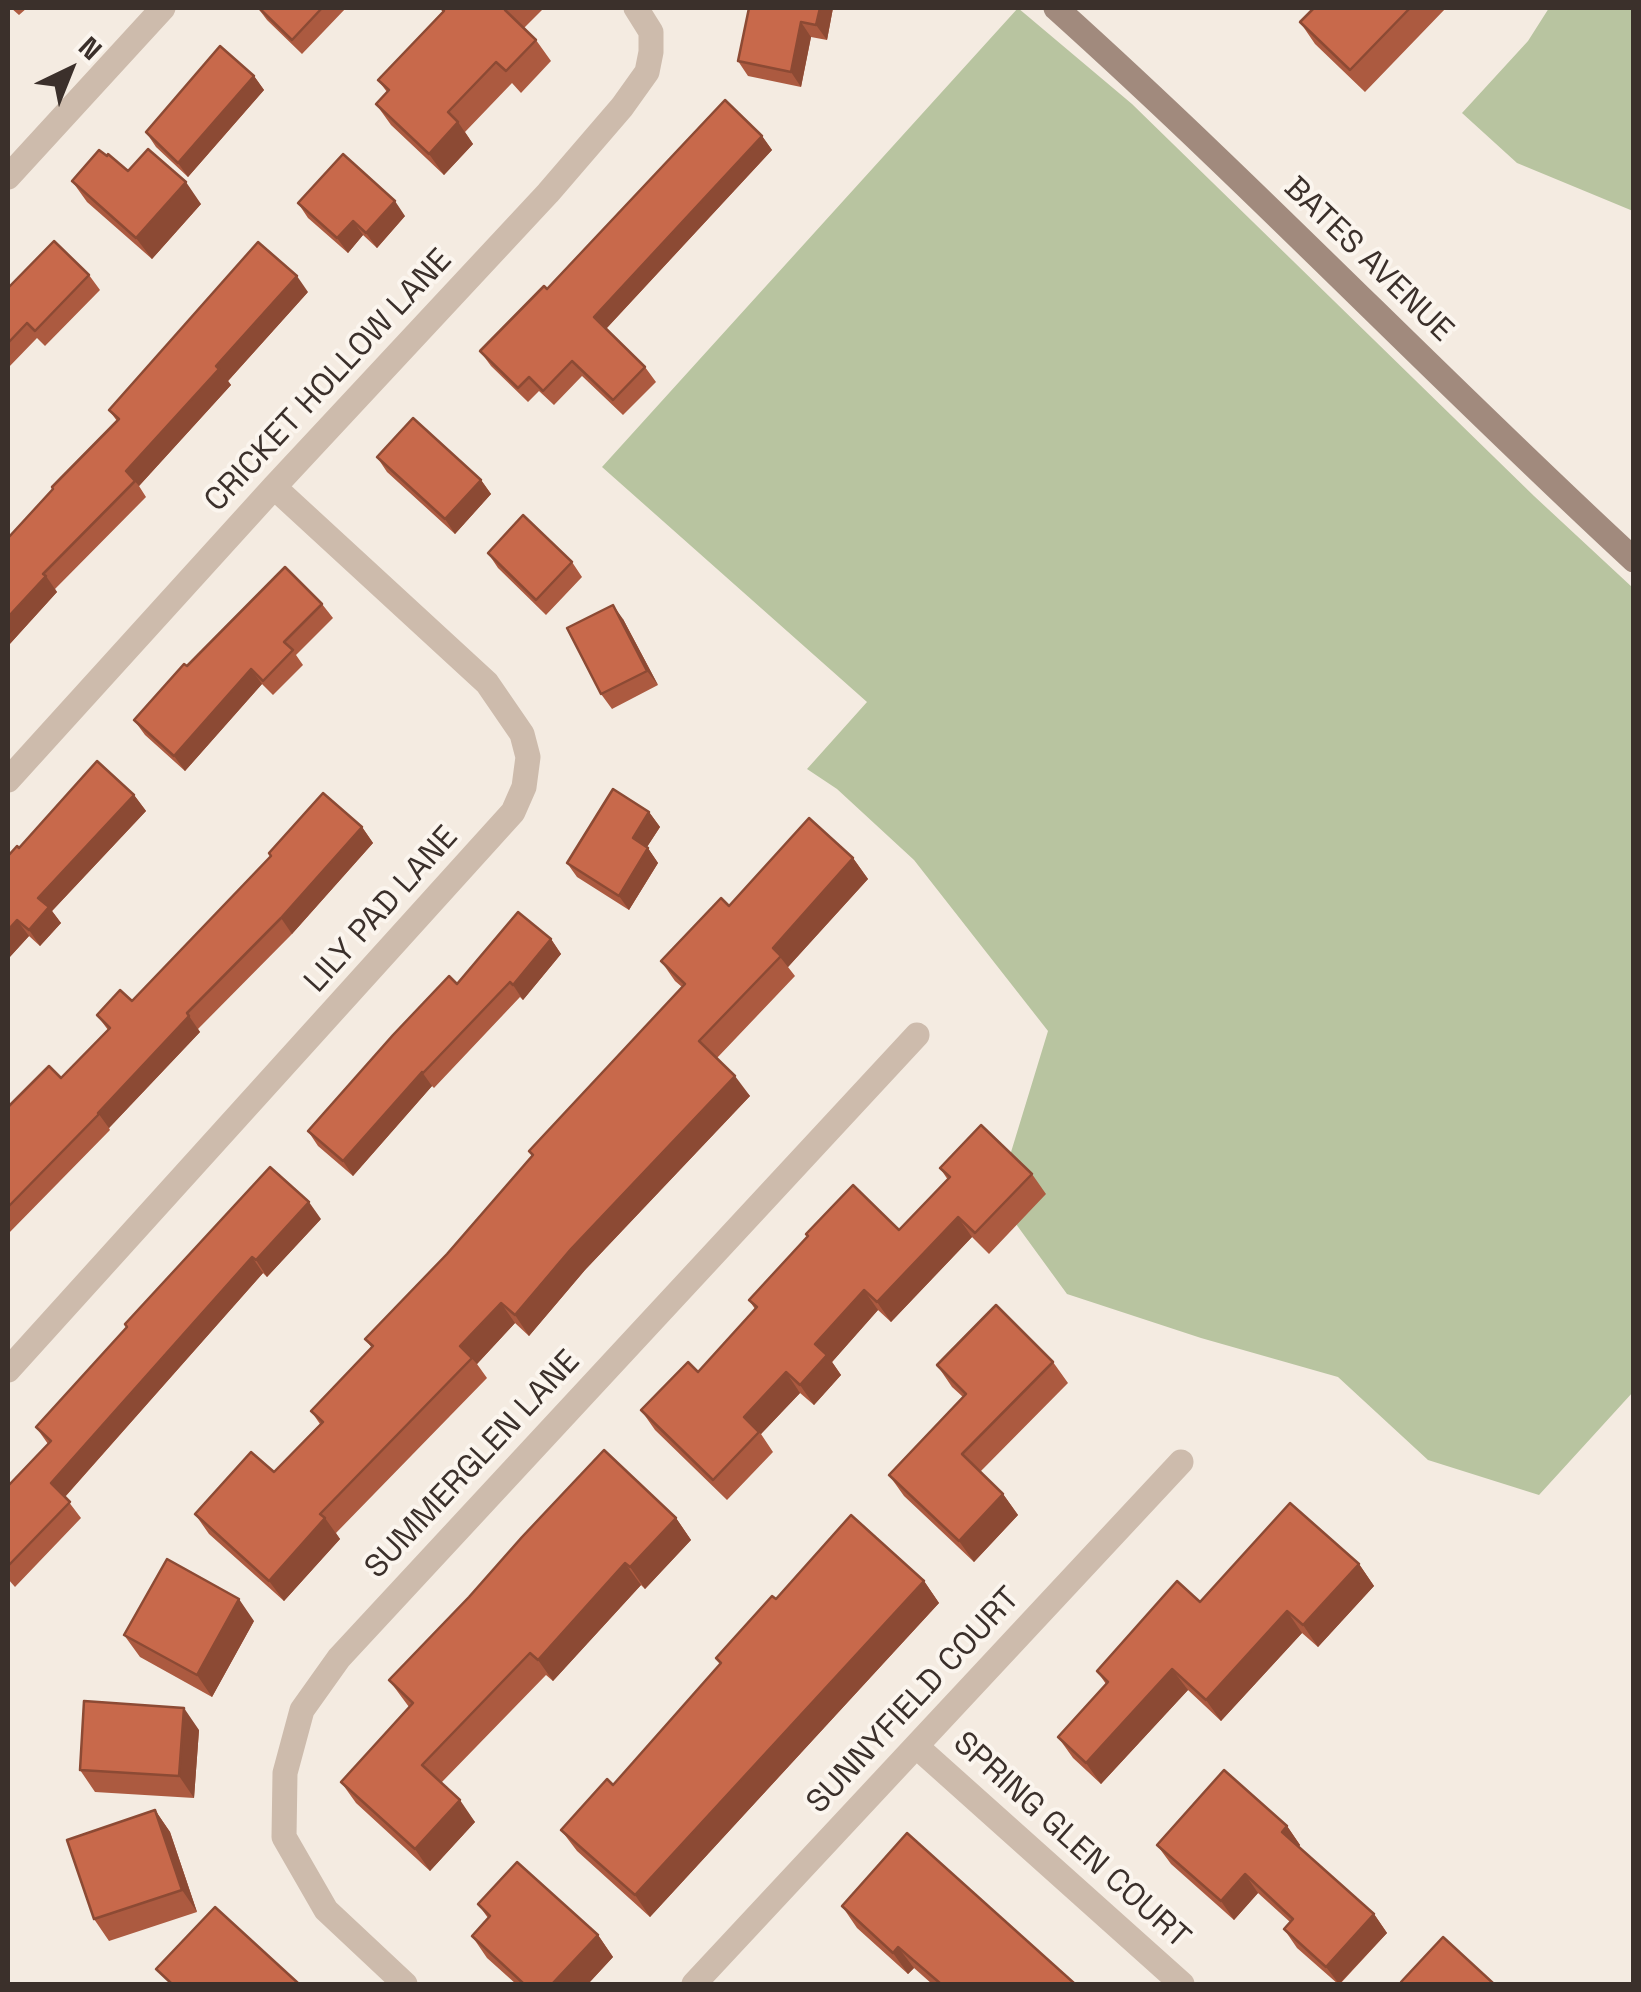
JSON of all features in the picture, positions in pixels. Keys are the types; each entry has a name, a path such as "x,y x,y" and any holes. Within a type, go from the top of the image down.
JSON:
{"street":[{"path":"8,176 163,8"},
{"name":"CRICKET HOLLOW LANE","path":"8,780 548,193 622,107 647,72 652,52 651,32 636,8"},
{"name":"BATES AVENUE","path":"1056,8 1146,89 1634,560"},
{"name":"LILY PAD LANE","path":"8,1370 490,838 513,812 524,787 528,758 522,734 488,683 274,487"},
{"name":"SUMMERGLEN LANE","path":"405,1984 326,1910 284,1837 285,1773 302,1710 338,1658 917,1035"},
{"name":"SUNNYFIELD COURT","path":"694,1984 1181,1462"},
{"name":"SPRING GLEN COURT","path":"916,1746 1182,1984"}],"green space":[{"path":"1018,8 1132,104 1633,588 1633,1392 1539,1495 1428,1460 1338,1377 1067,1294 997,1198 1048,1031 914,860 837,789 807,769 867,702 602,467"},
{"path":"1549,8 1633,8 1633,211 1517,163 1462,113 1528,41"}],"building":[{"path":"259,8 322,8 292,40"},
{"path":"441,8 507,8 536,40 506,71 496,62 448,112 458,122 429,154 376,104 389,90 378,80 444,11"},
{"path":"749,8 820,8 816,25 801,22 791,72 738,61"},
{"path":"1314,8 1410,8 1350,70 1300,22"},
{"path":"220,46 254,76 178,163 146,132"},
{"path":"725,100 762,136 594,317 645,367 613,400 572,361 543,391 529,377 518,388 480,351 544,286 547,289"},
{"path":"148,149 186,182 136,238 72,181 99,150 128,171"},
{"path":"343,154 395,201 366,233 353,221 337,238 298,203"},
{"path":"54,241 89,275 35,331 27,323 8,343 8,288"},
{"path":"258,242 297,276 126,471 135,481 43,574 46,576 8,617 8,538 119,419 109,410"},
{"path":"413,418 481,480 445,519 377,457"},
{"path":"523,515 572,562 536,600 488,553"},
{"path":"285,567 322,604 284,642 293,650 263,681 251,669 174,756 134,720 184,664 187,666"},
{"path":"613,605 647,671 601,694 567,628"},
{"path":"97,761 134,795 38,898 49,907 29,930 17,920 8,930 8,856"},
{"path":"613,789 649,812 633,838 648,848 619,896 567,863"},
{"path":"323,793 362,827 281,918 187,1013 189,1016 99,1114 8,1207 8,1107 49,1066 61,1078 110,1028 97,1015 120,990 132,1001 271,856 269,853"},
{"path":"809,818 853,858 773,948 781,956 699,1041 735,1076 571,1249 515,1315 501,1303 460,1346 472,1358 320,1514 325,1518 269,1581 195,1514 251,1452 274,1472 323,1422 311,1411 373,1346 365,1339 447,1254 533,1155 529,1151 685,984 661,961 721,898 729,906"},
{"path":"518,912 551,939 513,985 510,982 422,1072 343,1161 308,1131 449,976 457,984"},
{"path":"981,1125 1032,1174 975,1233 958,1217 877,1302 864,1290 815,1344 827,1355 800,1385 786,1372 744,1417 759,1432 713,1480 641,1410 688,1362 698,1372 757,1307 749,1300 853,1185 899,1230 950,1177 940,1168"},
{"path":"270,1167 309,1202 256,1260 252,1257 51,1483 70,1502 8,1566 8,1486 51,1441 36,1427"},
{"path":"996,1305 1053,1362 962,1454 1003,1494 959,1541 889,1475 966,1394 937,1365"},
{"path":"604,1450 676,1518 630,1567 625,1563 538,1660 530,1653 422,1765 460,1800 415,1849 341,1782 413,1703 389,1680"},
{"path":"1290,1503 1359,1564 1303,1625 1287,1611 1206,1700 1172,1669 1086,1763 1058,1737 1108,1682 1097,1671 1177,1581 1200,1602"},
{"path":"851,1515 924,1581 635,1895 561,1830 607,1779 613,1785 721,1663 716,1658 772,1596 776,1599"},
{"path":"167,1559 239,1599 197,1675 124,1635"},
{"path":"84,1701 184,1708 179,1776 80,1770"},
{"path":"1224,1770 1287,1826 1282,1832 1374,1914 1326,1967 1284,1929 1293,1919 1245,1874 1221,1901 1157,1845"},
{"path":"155,1810 182,1890 94,1919 67,1840"},
{"path":"907,1833 1075,1984 941,1984 898,1947 893,1953 842,1906"},
{"path":"517,1862 598,1935 552,1984 524,1984 472,1936 490,1916 478,1904"},
{"path":"215,1907 299,1984 172,1984 156,1969"},
{"path":"1443,1937 1494,1984 1403,1984"}]}
